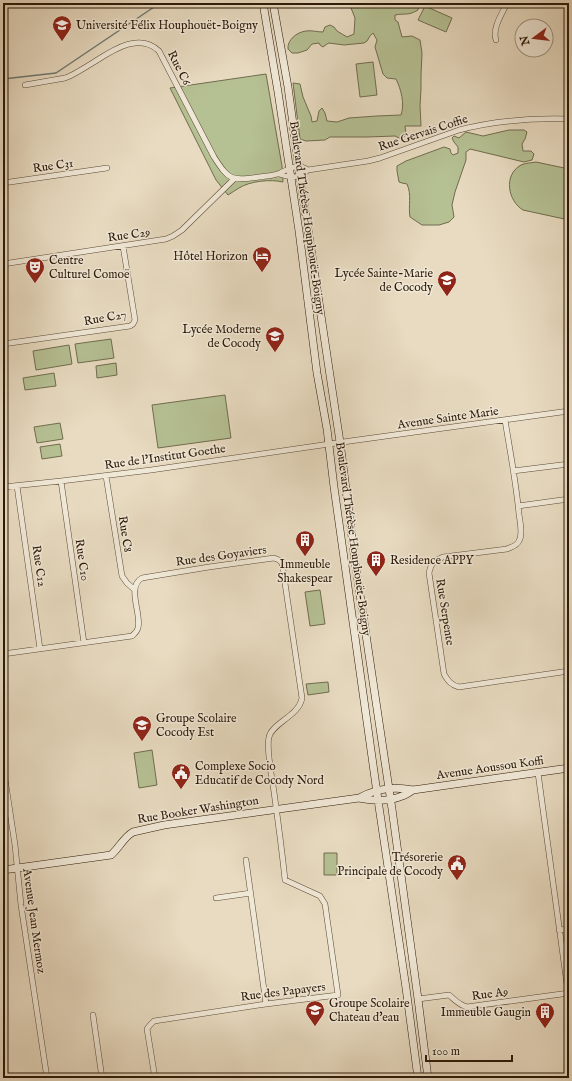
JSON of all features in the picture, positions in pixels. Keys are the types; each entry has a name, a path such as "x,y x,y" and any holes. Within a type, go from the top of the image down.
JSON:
{"main road":[{"name":"Boulevard Thérèse Houphouët-Boigny","path":"263,3 300,238 418,1078"},
{"name":"Boulevard Thérèse Houphouët-Boigny","path":"273,3 288,87 340,442 355,561 390,799 428,1078"},
{"path":"362,684 373,682"},
{"name":"Avenue Aoussou Koffi","path":"377,790 388,788 414,790 569,768"},
{"name":"Rue Booker Washington","path":"359,798 377,790"},
{"name":"Avenue Aoussou Koffi","path":"378,800 402,796 414,790"},
{"name":"Rue Booker Washington","path":"3,870 111,855 128,834 137,830 359,798 378,800"},
{"path":"391,884 401,882"}],"street":[{"path":"496,40 495,28 507,3"},
{"name":"Rue C6","path":"25,84 59,80 70,76 107,53 120,47 134,43 143,43 153,46 159,50 214,157 224,172 234,179"},
{"name":"Rue Gervais Coffie","path":"308,170 380,158 471,127 519,121 569,119"},
{"path":"234,179 279,174 290,177 300,176 308,170 302,166 299,166 288,168 279,174"},
{"name":"Rue C31","path":"3,183 107,168"},
{"name":"Rue C29","path":"3,264 166,239 182,230 234,179"},
{"name":"Rue C27","path":"3,344 130,326 133,324 135,320 123,246"},
{"name":"Avenue Sainte Marie","path":"329,444 569,411"},
{"name":"Rue Serpente","path":"505,420 518,506 521,531 520,537 517,544 507,549 443,556 430,566 429,573 444,674 453,686 459,687 569,671"},
{"name":"Rue de l'Institut Goethe","path":"3,487 106,476 329,444"},
{"path":"513,472 569,464"},
{"name":"Rue C8","path":"106,476 122,576 135,590"},
{"name":"Rue C10","path":"61,481 84,642"},
{"name":"Rue C12","path":"17,486 40,649"},
{"path":"518,506 569,499"},
{"name":"Rue des Goyaviers","path":"135,590 139,580 142,578 274,558 282,563 302,698 298,708 273,730 270,734 268,742 276,809"},
{"path":"3,654 132,636 136,632 138,625 135,590"},
{"name":"Avenue Jean Mermoz","path":"3,766 21,905 47,1078"},
{"path":"538,773 569,1000"},
{"name":"Rue des Papayers","path":"153,1078 154,1072 147,1029 154,1021 338,995 325,904 320,896 285,880 276,809"},
{"path":"246,860 266,1004"},
{"path":"216,898 251,894"},
{"path":"559,930 569,928"},
{"name":"Rue A9","path":"418,999 448,995 462,1006 467,1007 569,993"},
{"path":"93,1015 102,1078"}],"green space":[{"path":"349,3 419,3 418,10 415,12 395,15 395,20 398,22 402,37 412,36 420,40 422,53 420,106 421,126 405,126 406,135 402,138 395,136 330,137 325,140 306,141 300,139 293,83 300,84 312,122 317,121 319,111 322,108 327,121 337,122 349,118 401,115 402,97 399,87 396,79 387,78 383,74 375,47 377,40 373,33 364,43 344,45 329,43 323,47 319,43 312,44 307,50 298,53 292,53 288,49 289,43 296,35 308,31 323,32 325,27 330,25 347,37 354,34 355,18"},
{"path":"425,6 452,18 446,32 418,20"},
{"path":"373,62 377,95 360,97 356,64"},
{"path":"266,74 282,166 283,182 255,182 228,195 216,180 170,88"},
{"path":"509,130 524,130 527,132 522,144 523,151 531,151 534,154 532,160 524,162 470,149 466,152 466,160 455,192 452,205 454,217 449,222 439,225 422,225 410,217 410,196 407,184 399,182 397,166 406,161 444,147 450,149 453,155 458,153 458,147 452,138 454,136 459,138 466,132 483,136"},
{"path":"536,162 569,169 569,220 523,210 514,201 511,194 510,181 515,169 526,163"},
{"path":"111,339 114,358 78,363 75,344"},
{"path":"69,345 72,364 36,370 33,351"},
{"path":"116,363 117,375 97,378 96,366"},
{"path":"54,373 56,386 25,390 23,378"},
{"path":"225,395 231,438 158,448 152,405"},
{"path":"60,423 63,439 37,443 34,427"},
{"path":"60,444 62,456 42,459 40,447"},
{"path":"320,590 325,624 310,626 305,592"},
{"path":"328,682 329,692 308,695 306,684"},
{"path":"152,750 157,785 139,788 134,753"},
{"path":"324,853 337,853 337,875 324,875"}],"waterway":[{"path":"3,79 56,73 160,3"}],"place":[{"name":"Université Félix Houphouët-Boigny","path":"62,42"},
{"name":"Hôtel Horizon","path":"262,273"},
{"name":"Centre Culturel Comoë","path":"35,284"},
{"name":"Lycée Sainte-Marie de Cocody","path":"447,297"},
{"name":"Lycée Moderne de Cocody","path":"275,353"},
{"name":"Immeuble Shakespear","path":"305,557"},
{"name":"Residence APPY","path":"376,577"},
{"name":"Groupe Scolaire Cocody Est","path":"142,742"},
{"name":"Complexe Socio Educatif de Cocody Nord","path":"181,790"},
{"name":"Trésorerie Principale de Cocody","path":"457,881"},
{"name":"Groupe Scolaire Chateau d'eau","path":"315,1027"},
{"name":"Immeuble Gaugin","path":"545,1029"}]}
